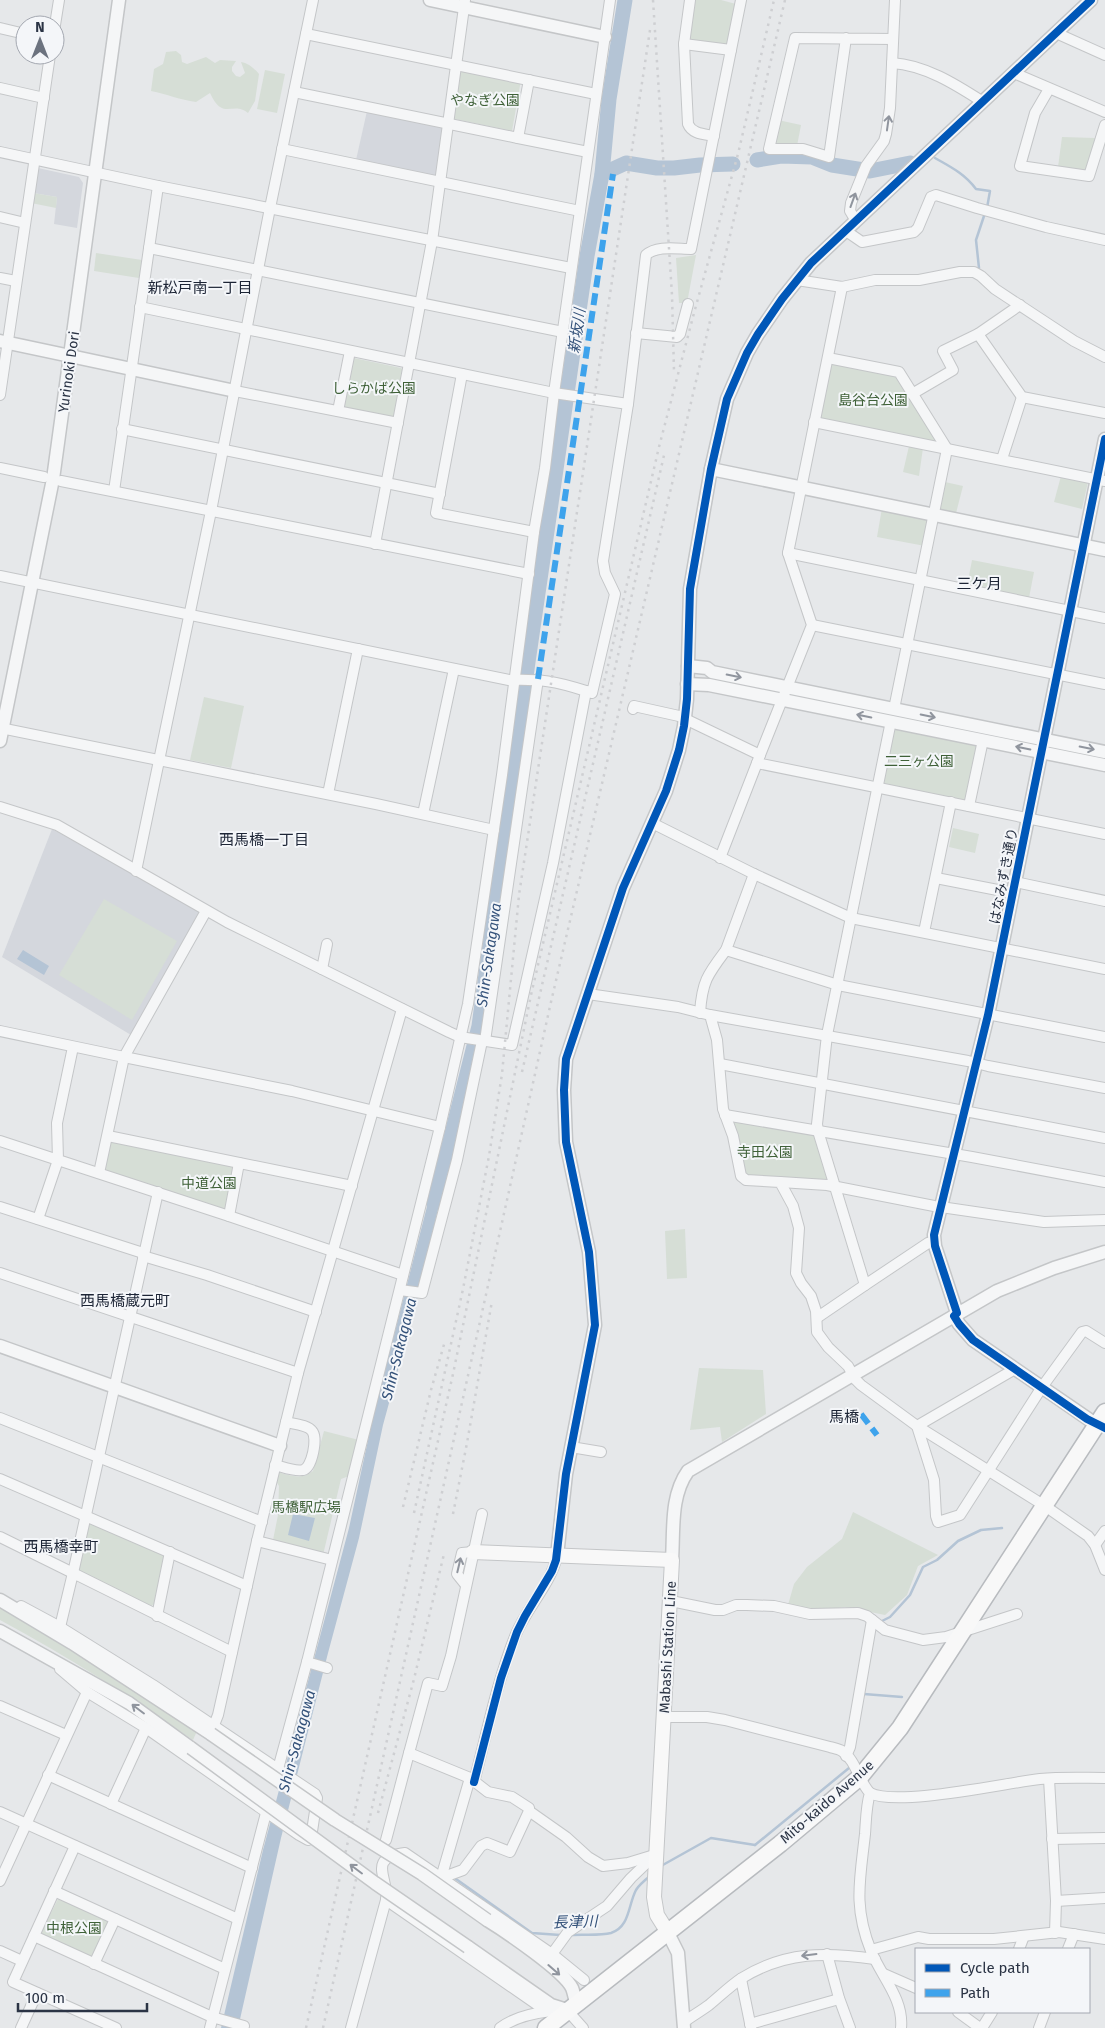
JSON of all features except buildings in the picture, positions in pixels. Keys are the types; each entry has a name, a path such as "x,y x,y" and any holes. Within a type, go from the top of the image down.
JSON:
{"highway":[{"name":"Mito-kaido Avenue","path":"546,2028 780,1844 852,1764 900,1728 1044,1506 1102,1422"}],"main road":[{"path":"472,1552 672,1560"},
{"name":"Mabashi Station Line","path":"667,1931 655,1906 654,1861 672,1560"}],"street":[{"path":"56,15 58,0"},
{"name":"Yurinoki Dori","path":"1,732 53,479 119,0"},
{"path":"136,871 211,511 257,270 313,0"},
{"path":"430,0 465,4 605,37"},
{"path":"278,1768 307,1662 463,1037 476,958 534,532 545,468 571,268 610,0"},
{"path":"690,0 684,44 688,124 690,129 695,132 714,136"},
{"path":"0,576 454,669 515,680 558,682 592,693 615,594 605,573 603,561 628,404 646,256 651,251 661,249 691,249 740,0"},
{"path":"856,220 850,211 850,207 860,178 884,141 886,134 890,108 895,0"},
{"path":"441,1878 511,1648 524,1616 552,1571 557,1556 566,1474 594,1335 595,1312 589,1252 566,1142 564,1076 566,1059 623,888 652,823 674,766 685,718 690,589 720,424 739,371 758,334 811,263 1056,34 1088,1"},
{"path":"375,544 432,241 465,4"},
{"path":"0,28 15,32"},
{"path":"306,34 596,94"},
{"path":"1056,34 1105,55"},
{"path":"846,38 829,157 803,149 769,149 795,38 846,38 893,39"},
{"path":"684,44 731,50"},
{"path":"892,63 904,64 950,81 982,102"},
{"path":"0,395 4,342 16,281 49,65"},
{"path":"1014,73 1105,112"},
{"path":"518,138 529,80"},
{"path":"0,88 44,98"},
{"path":"1049,89 1035,113 1020,166 1089,176 1105,125"},
{"path":"294,92 588,152"},
{"path":"282,149 580,211"},
{"path":"0,152 158,186 571,268"},
{"path":"114,491 158,186"},
{"path":"846,230 862,242 914,232 918,228 931,197 936,195 1046,227 1105,240"},
{"path":"0,217 25,223"},
{"path":"148,248 563,332"},
{"path":"797,280 842,288 875,280 919,280 960,272 974,272 979,274 995,289 1074,341 1105,357"},
{"path":"0,278 16,281"},
{"path":"720,858 812,625 788,553 842,288"},
{"path":"636,332 678,337 688,304"},
{"path":"912,394 953,370 943,351 978,334 1020,305"},
{"path":"140,308 554,393 628,404"},
{"path":"978,334 1022,397 1105,413"},
{"path":"4,342 398,423"},
{"path":"338,412 350,351"},
{"path":"828,358 899,372 947,449 894,709"},
{"path":"462,374 436,513 534,532"},
{"path":"1002,459 1022,397"},
{"path":"814,422 1101,480"},
{"path":"122,429 440,494"},
{"name":"はなみずき通り","path":"1102,1422 1015,1369 973,1340 958,1324 954,1316 957,1313 934,1242 934,1235 978,1063 1084,546 1101,480 1105,439"},
{"path":"0,468 44,477"},
{"path":"711,469 1105,550"},
{"path":"61,481 529,574"},
{"path":"788,553 1105,618"},
{"path":"812,625 1105,684"},
{"path":"328,794 358,649"},
{"path":"688,666 707,668 712,672 894,709 1044,746 1105,765"},
{"path":"423,814 454,669"},
{"path":"400,1290 422,1293 457,1160 483,1041 538,680"},
{"path":"687,684 708,685 983,740 1105,752"},
{"path":"0,807 57,826 206,910 402,1009 463,1037 512,1045 553,862 586,691"},
{"path":"633,708 634,706 685,718 758,759 878,787 1105,834"},
{"path":"865,1285 818,1131 827,1035 891,722"},
{"path":"1,732 158,760 494,830"},
{"path":"969,806 983,740"},
{"path":"924,932 951,802"},
{"path":"652,823 720,858 851,918 1105,969"},
{"path":"754,874 726,950 706,978 701,992 705,1014 717,1040 725,1115 733,1136 742,1178 827,1185 942,1207 1044,1222 1105,1220"},
{"path":"936,878 1105,901"},
{"path":"99,1173 124,1057 206,910"},
{"path":"322,969 327,944"},
{"path":"726,950 838,985 1105,1037"},
{"path":"588,994 678,1007 705,1014 827,1035 1105,1088"},
{"path":"213,1729 218,1715 257,1540 298,1373 402,1009"},
{"path":"0,1031 292,1092 440,1127"},
{"path":"38,1219 58,1160 57,1123 73,1047"},
{"path":"720,1064 1105,1138"},
{"path":"725,1115 955,1154 1105,1182"},
{"path":"108,1136 352,1186"},
{"path":"0,1141 404,1275"},
{"path":"229,1216 239,1163"},
{"path":"780,1182 793,1206 799,1228 796,1272 801,1283 811,1296 818,1317 817,1332 828,1347 848,1366 861,1385 917,1426 1088,1536 1095,1545 1105,1570"},
{"path":"60,1627 158,1192"},
{"path":"0,1207 316,1312"},
{"path":"818,1317 928,1243 934,1242"},
{"path":"672,1560 676,1497 682,1479 688,1471 956,1314 1017,1282 1105,1252"},
{"path":"0,1273 298,1373"},
{"path":"917,1426 934,1480 938,1522 960,1515 1042,1387 1082,1332 1086,1331 1105,1343"},
{"path":"0,1346 280,1446"},
{"path":"917,1426 1015,1369"},
{"path":"0,1418 262,1522"},
{"path":"276,1465 299,1471 307,1468 310,1464 315,1441 313,1432 309,1428 286,1422"},
{"path":"571,1447 600,1452"},
{"path":"0,1479 247,1586"},
{"path":"386,1840 428,1683 442,1686 451,1656 472,1552 482,1514"},
{"path":"1095,1545 1105,1530"},
{"path":"0,1537 232,1652"},
{"path":"257,1540 332,1560"},
{"path":"156,1616 170,1552"},
{"path":"0,1595 60,1627 213,1729 335,1820 422,1874 508,1934 564,1978 572,1987 572,2007 583,2028"},
{"path":"0,1600 300,1783 318,1798 311,1838 308,1840 289,1828 146,1728 87,1692 43,1653"},
{"path":"671,1601 715,1610 723,1610 736,1605 756,1605 774,1606 810,1614 858,1613 885,1630 924,1640 946,1637 1017,1614"},
{"path":"852,1764 850,1747 875,1623"},
{"path":"0,1631 43,1653 129,1703 375,1883 551,2005 572,2007"},
{"path":"307,1662 327,1668"},
{"path":"0,1881 87,1692"},
{"path":"0,1706 66,1735"},
{"path":"664,1717 707,1717 725,1720 842,1751 870,1793 876,1796 900,1797 1049,1779 1105,1778"},
{"path":"111,1804 146,1728"},
{"path":"409,1753 472,1780 488,1792 512,1797 530,1808"},
{"path":"48,1775 252,1868"},
{"path":"1049,1779 1056,1901 1055,1933"},
{"path":"870,1793 859,1906 861,1923 873,1955 884,1974 900,2010 901,2028"},
{"path":"441,1878 463,1870 482,1846 487,1843 510,1852 529,1810 566,1837 588,1857 603,1866 654,1861"},
{"path":"0,1812 238,1919"},
{"path":"210,2028 266,1812"},
{"path":"1052,1839 1105,1838"},
{"path":"75,1846 14,1982 116,2028"},
{"path":"351,2028 386,1900 382,1866 388,1856 405,1853 552,1954 584,1980"},
{"path":"552,1954 565,1935 607,1906 631,1878 654,1861"},
{"path":"54,1892 225,1969"},
{"path":"1056,1901 1105,1898"},
{"path":"386,1900 539,2006 572,2007"},
{"path":"94,1964 114,1919"},
{"path":"667,1931 678,1953 684,2025"},
{"path":"684,2025 741,1979 757,1970 809,1955 873,1955 918,1937 966,1944 994,1939 1055,1933 1105,1939"},
{"path":"1068,1948 1074,1934"},
{"path":"34,1936 212,2017 244,2026"},
{"path":"1019,1948 1024,1936"},
{"path":"0,1951 22,1961"},
{"path":"827,1954 839,1999 850,2028"},
{"path":"884,1974 915,1988"},
{"path":"741,1979 751,2026 839,1999"},
{"path":"21,2028 37,1993"},
{"path":"500,2028 515,2019 572,2007"},
{"path":"959,2013 981,2028 991,2013"},
{"path":"1039,2028 1045,2013"}],"shaded area":[{"path":"367,111 442,128 444,131 438,174 433,177 356,160"},
{"path":"38,168 79,177 83,183 77,228 54,224 57,197 33,193"},
{"path":"52,829 201,912 131,1035 2,957"}],"green space":[{"path":"693,0 721,0 736,4 728,43 724,46 690,41"},
{"path":"176,51 181,55 182,62 187,64 206,57 215,63 220,60 236,61 232,71 236,76 240,77 245,73 241,62 253,68 259,74 255,101 248,113 238,108 224,109 219,107 210,93 196,102 151,91 154,69 163,64 166,52"},
{"path":"265,70 285,74 277,113 257,109"},
{"name":"やなぎ公園","path":"457,70 521,80 512,131 450,118"},
{"path":"778,120 801,125 797,146 775,146 773,142"},
{"path":"1062,137 1095,138 1087,168 1084,171 1058,167"},
{"path":"33,193 57,197 56,208 31,203"},
{"path":"96,253 142,260 139,278 94,271"},
{"path":"696,255 687,303 679,303 676,258"},
{"name":"しらかば公園","path":"354,358 401,368 404,371 395,415 392,417 346,408 343,404"},
{"name":"島谷台公園","path":"830,361 898,377 941,445 818,417"},
{"path":"909,446 923,448 919,476 903,472"},
{"path":"1061,476 1088,482 1082,509 1054,502"},
{"path":"945,482 963,486 955,517 936,513"},
{"path":"882,508 931,517 925,546 877,537"},
{"path":"541,509 547,510 541,556 535,555"},
{"path":"972,560 1034,572 1029,598 967,586"},
{"path":"204,697 244,706 231,768 190,760"},
{"name":"二三ヶ公園","path":"895,725 978,744 966,802 883,784"},
{"path":"953,828 979,834 975,853 949,847"},
{"path":"104,899 177,941 132,1020 59,975"},
{"name":"寺田公園","path":"733,1120 813,1134 829,1178 825,1182 744,1175"},
{"name":"中道公園","path":"113,1140 231,1165 234,1171 227,1207 221,1210 106,1171 106,1155"},
{"path":"685,1229 687,1278 667,1279 665,1231"},
{"path":"699,1368 763,1370 766,1414 722,1442 720,1427 690,1430"},
{"name":"馬橋駅広場","path":"324,1431 359,1440 349,1476 341,1479 323,1555 273,1540 278,1515 279,1486 276,1481 278,1472 292,1476 305,1476 313,1471"},
{"path":"853,1512 938,1555 918,1566 907,1595 885,1615 845,1607 816,1611 788,1605 794,1584 807,1567 842,1539"},
{"path":"89,1523 163,1554 165,1557 155,1603 149,1608 81,1573 77,1568"},
{"path":"0,1606 33,1625 197,1731 193,1740 98,1677 0,1620"},
{"name":"中根公園","path":"58,1899 107,1920 95,1954 89,1957 42,1936 41,1933"}],"water":[{"path":"23,950 49,966 44,975 17,959"},
{"name":"Shin-Sakagawa","path":"433,1183 443,1188 416,1304 383,1425 359,1538 281,1838 238,2028 221,2028 263,1850 349,1528 373,1417"},
{"path":"293,1514 315,1518 309,1541 288,1535"}],"waterway":[{"name":"新坂川","path":"434,1204 479,1026 528,662 587,256 602,174 609,99 625,0"},
{"path":"757,160 781,156 812,157 832,165 870,171 910,163"},
{"path":"935,158 962,175 976,189 990,191 987,208"},
{"path":"602,174 626,163 657,168 733,164"},
{"path":"979,268 976,240 985,213"},
{"path":"880,1622 890,1617 910,1595 923,1567 937,1560 958,1541 981,1530 1002,1528"},
{"path":"864,1694 902,1697"},
{"path":"755,1845 849,1768 850,1765"},
{"name":"長津川","path":"661,1866 711,1838 755,1845"},
{"name":"長津川","path":"571,1935 611,1933 617,1930 622,1926 628,1915 636,1890 650,1876"},
{"name":"長津川","path":"456,1879 532,1933 560,1935"}],"railway":[{"path":"653,0 672,295 674,371"},
{"path":"306,2028 453,1374 531,995 659,447 738,154 774,0"},
{"path":"323,2028 551,1002 785,0"},
{"path":"414,1513 463,1289 489,1156 502,1074 519,895 650,30"},
{"path":"522,1072 665,451"},
{"path":"453,1514 492,1301"},
{"path":"403,1507 431,1390 445,1341"},
{"path":"378,1813 414,1679 444,1554"}],"marked path":[{"path":"538,679 613,174"},
{"path":"861,1414 877,1435"}],"cycle path":[{"path":"474,1782 501,1678 517,1632 552,1571 556,1560 566,1474 595,1325 589,1252 566,1142 564,1090 566,1059 623,888 666,791 679,750 687,699 690,589 711,469 727,399 747,353 758,334 782,299 811,263 1091,0"},
{"path":"1105,439 988,1015 934,1235 935,1246 957,1313 954,1316 973,1340 1087,1419 1105,1428"}],"district":[{"name":"新松戸南一丁目","path":"200,288"},
{"name":"三ケ月","path":"979,584"},
{"name":"西馬橋一丁目","path":"264,840"},
{"name":"西馬橋蔵元町","path":"125,1301"},
{"name":"馬橋","path":"844,1417"},
{"name":"西馬橋幸町","path":"61,1547"}]}
